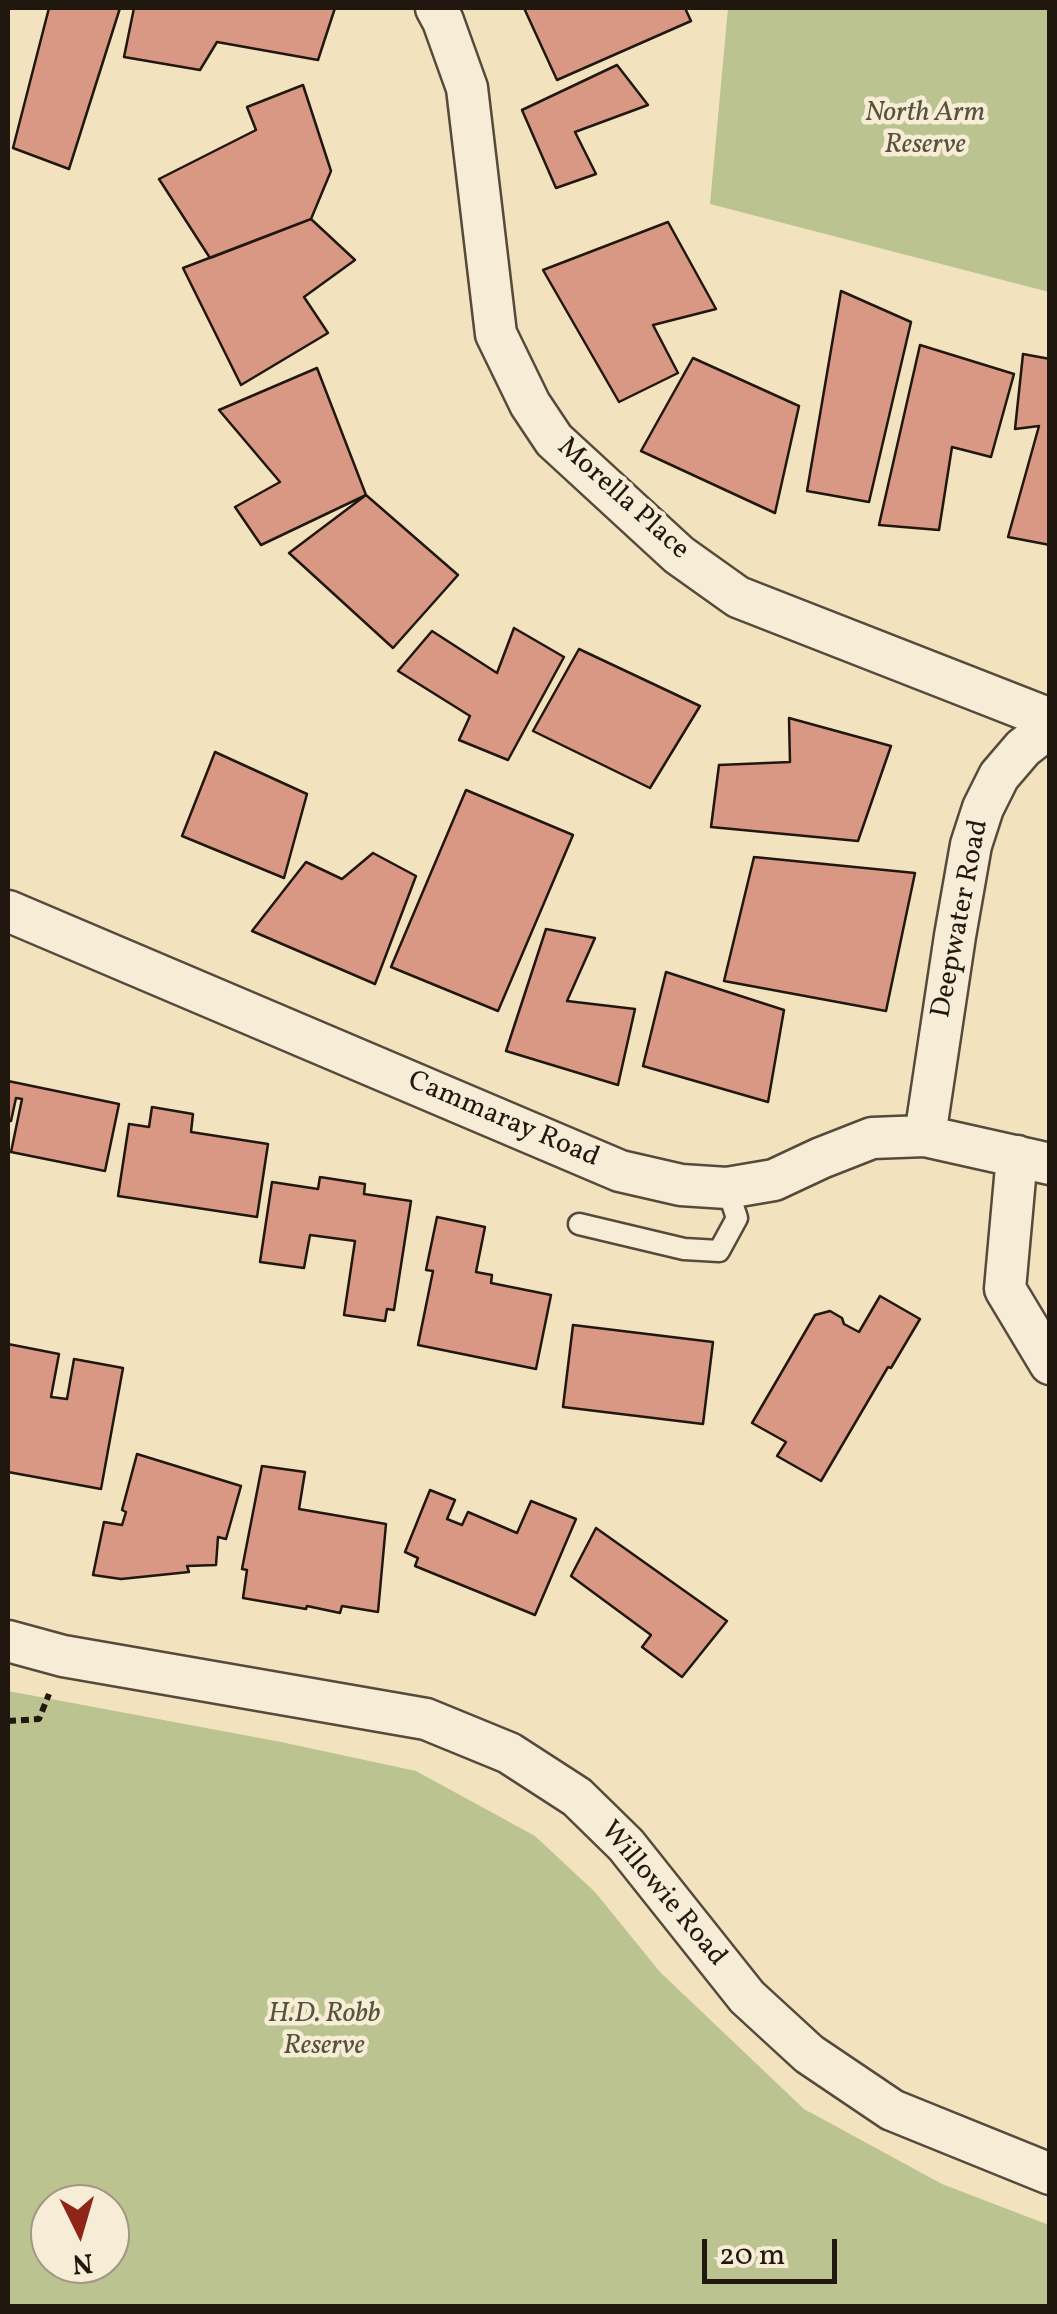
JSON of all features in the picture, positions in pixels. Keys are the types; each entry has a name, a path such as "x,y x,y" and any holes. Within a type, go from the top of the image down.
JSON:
{"street":[{"name":"Morella Place","path":"436,8 467,88 496,334 530,404 554,440 679,555 738,597 1050,719"},
{"name":"Deepwater Road","path":"924,1136 971,846 983,808 1000,776 1023,748 1050,727"},
{"name":"Cammaray Road","path":"8,911 620,1171 681,1185 727,1188 774,1180 872,1138 924,1136 1034,1160"},
{"path":"1034,1160 1005,1289 1050,1364"},
{"name":"Willowie Road","path":"8,1641 63,1656 426,1719 509,1753 577,1796 626,1844 747,1997 809,2054 892,2110 1050,2174"}],"lane":[{"path":"579,1224 684,1249 719,1251 737,1218 727,1188"}],"green space":[{"name":"North Arm Reserve","path":"728,8 1049,8 1049,292 710,204"},
{"name":"H.D. Robb Reserve","path":"8,1691 416,1771 535,1836 595,1892 660,1972 804,2109 942,2184 1049,2225 1049,2306 8,2306"}],"building":[{"path":"49,8 120,8 69,169 13,148"},
{"path":"134,8 335,8 318,60 217,42 200,70 124,57"},
{"path":"524,8 685,8 691,21 557,80"},
{"path":"617,65 648,105 575,132 596,174 556,188 522,110"},
{"path":"303,85 331,171 311,219 210,258 159,179 256,130 247,107"},
{"path":"311,219 355,260 304,297 328,333 241,385 183,268"},
{"path":"668,222 716,309 653,325 678,373 619,402 543,270"},
{"path":"841,291 911,322 869,502 807,491"},
{"path":"920,345 1014,374 991,457 952,447 939,530 879,525"},
{"path":"1023,354 1050,359 1050,545 1008,537 1039,426 1015,429"},
{"path":"693,358 799,406 775,513 641,451"},
{"path":"317,368 366,495 261,545 235,507 280,482 219,410"},
{"path":"366,495 458,575 393,648 289,553"},
{"path":"514,628 564,657 508,760 459,740 470,716 398,671 432,631 497,673"},
{"path":"579,649 700,706 650,788 533,731"},
{"path":"789,718 891,746 858,841 711,827 719,765 790,762"},
{"path":"215,752 307,794 284,878 182,836"},
{"path":"466,790 573,835 498,1011 391,967"},
{"path":"373,853 416,876 375,984 252,931 306,862 342,879"},
{"path":"754,857 915,873 886,1011 724,981"},
{"path":"546,929 595,938 567,1001 635,1009 618,1085 506,1051"},
{"path":"666,972 784,1010 768,1102 643,1066"},
{"path":"8,1081 119,1104 105,1171 11,1152 22,1099 16,1098 8,1121"},
{"path":"152,1107 193,1114 191,1132 268,1144 257,1217 118,1196 129,1124 149,1127"},
{"path":"320,1177 365,1184 364,1194 411,1201 394,1310 387,1309 385,1321 344,1315 355,1241 310,1235 304,1268 260,1262 272,1182 318,1189"},
{"path":"437,1217 485,1227 476,1272 492,1275 491,1283 551,1295 536,1369 418,1345 433,1271 426,1270"},
{"path":"880,1296 920,1319 821,1481 777,1456 786,1442 752,1423 815,1315 830,1311 859,1332"},
{"path":"573,1325 713,1342 703,1424 563,1407"},
{"path":"8,1344 59,1354 51,1397 67,1399 74,1359 123,1368 101,1489 8,1472"},
{"path":"137,1454 241,1486 226,1539 218,1537 216,1565 187,1566 189,1572 121,1579 93,1575 104,1522 122,1525 126,1512 122,1510"},
{"path":"262,1466 305,1472 299,1509 386,1524 378,1612 342,1606 340,1613 243,1598 247,1570 242,1569"},
{"path":"430,1490 455,1500 447,1519 462,1525 468,1512 517,1533 531,1501 576,1519 535,1615 415,1566 418,1558 405,1552"},
{"path":"596,1528 727,1621 682,1677 642,1647 651,1635 571,1576"}]}
